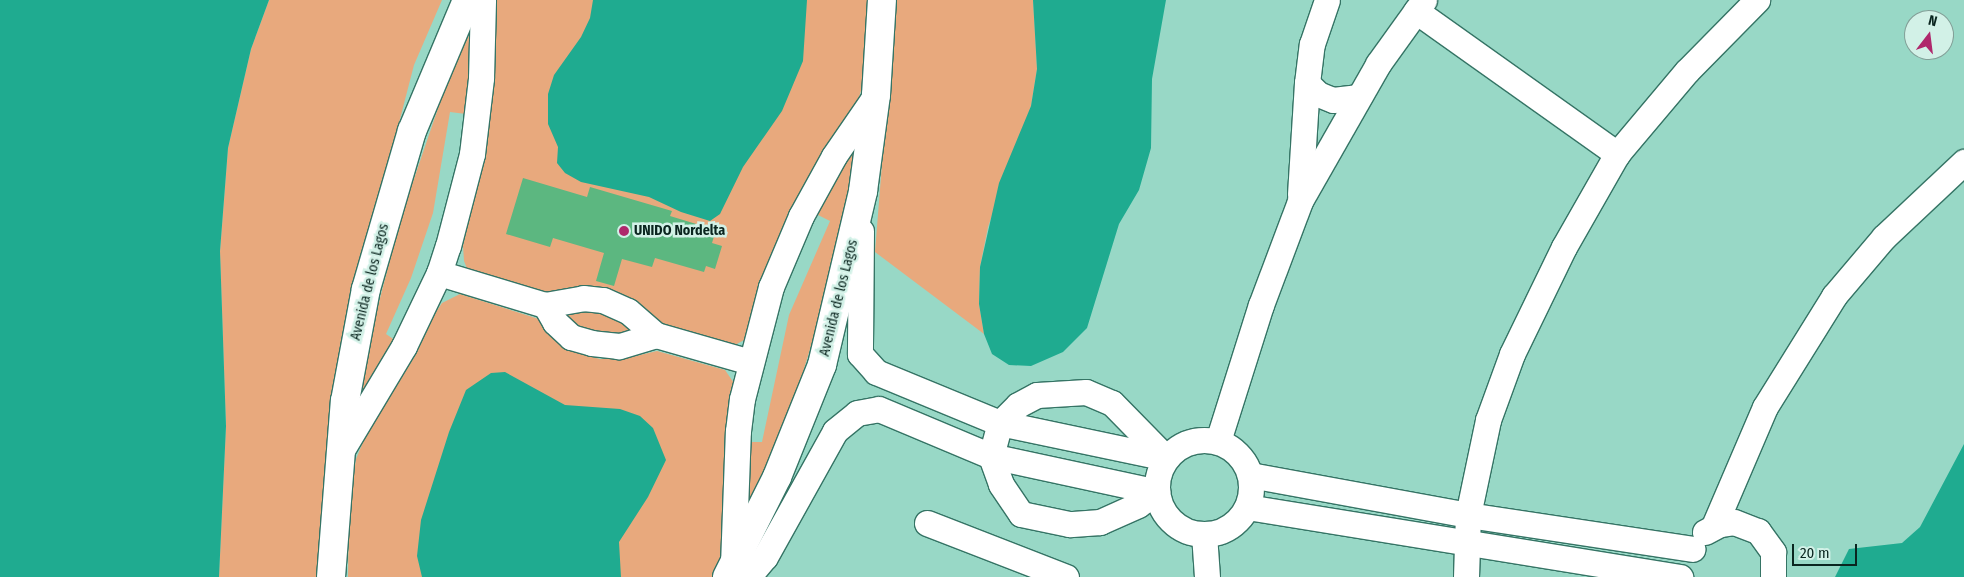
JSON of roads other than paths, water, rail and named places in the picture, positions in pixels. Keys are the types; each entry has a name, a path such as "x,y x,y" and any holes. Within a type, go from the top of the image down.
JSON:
{"street":[{"path":"412,131 415,98 422,75 456,0"},
{"name":"Avenida de los Lagos","path":"331,577 340,453 352,356 366,289 412,131 467,0"},
{"path":"340,453 404,346 439,273 472,154 482,78 483,0"},
{"name":"Avenida de los Lagos","path":"736,573 822,365 863,190 876,95 882,0"},
{"path":"1300,201 1307,83 1312,44 1327,0"},
{"path":"1466,577 1468,515 1488,420 1512,354 1564,247 1617,154 1687,71 1757,0"},
{"path":"1218,442 1261,305 1300,201 1359,97 1420,6 1617,154"},
{"path":"1307,83 1318,94 1332,100 1359,97"},
{"path":"876,95 834,156 801,216 774,278 750,362 738,431 736,573 766,557 835,431 857,413 879,409 991,456 1157,492"},
{"path":"1714,526 1764,406 1834,296 1884,237 1964,162"},
{"path":"863,190 858,321 860,354 876,372 1000,423 1166,458"},
{"path":"439,273 545,305 583,298 603,300 628,311 656,335 750,362"},
{"path":"545,305 555,322 571,337 592,343 619,346 656,335"},
{"path":"1157,492 1138,505 1100,522 1069,524 1020,514 1002,484 991,456 1000,423 1018,406 1037,395 1086,392 1112,403 1166,458"},
{"path":"1191,441 1218,442 1242,457 1250,475 1251,496 1247,507 1229,527 1204,534 1178,526 1160,505 1157,479 1166,458 1179,446 1191,441"},
{"path":"1739,464 1741,492 1752,528"},
{"path":"1250,475 1468,515 1692,549"},
{"path":"1247,507 1680,577"},
{"path":"1691,577 1692,549 1698,538 1714,526 1734,522 1752,528 1768,540 1773,552 1773,577"},
{"path":"926,523 1066,577"},
{"path":"1204,534 1207,577"}],"place":[{"name":"UNIDO Nordelta","path":"624,231"}]}
